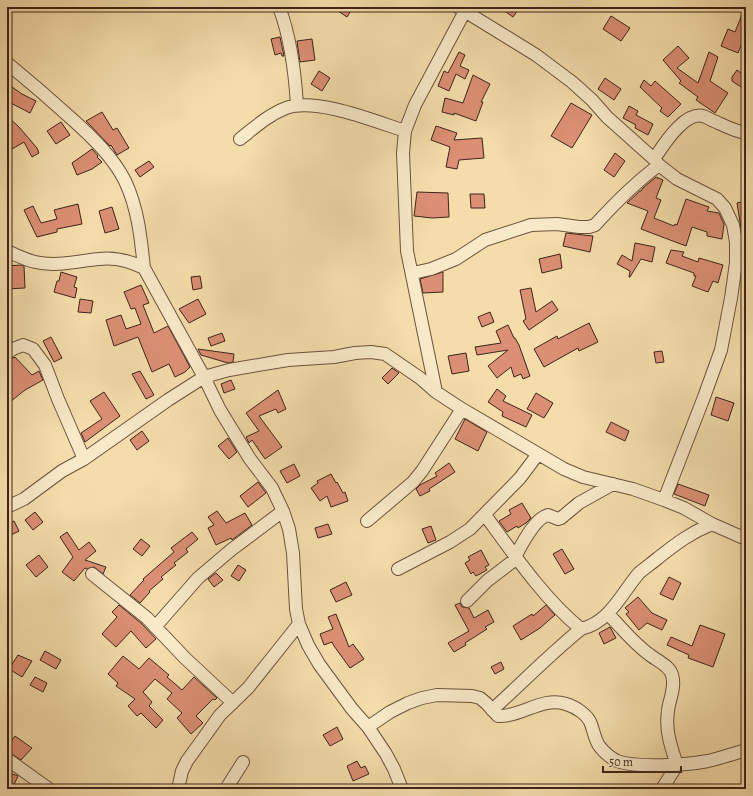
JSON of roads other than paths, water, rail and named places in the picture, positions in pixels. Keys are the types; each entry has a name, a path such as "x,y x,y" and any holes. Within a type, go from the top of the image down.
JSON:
{"street":[{"path":"279,7 293,61 298,105"},
{"path":"436,392 407,251 404,159 405,131 415,105 461,9 536,55 572,82 592,100 607,117 677,179 717,199 725,208 733,225 741,259 731,298 721,350 664,500"},
{"path":"7,63 42,91 104,150 117,166 126,182 134,206 139,229 144,268 231,429 250,459 272,488 283,511 289,529 293,552 296,609 299,624 308,645 319,664 352,710 368,728 391,764 402,789"},
{"path":"240,139 268,117 286,108 298,105 332,108 405,131"},
{"path":"412,273 436,267 456,259 485,240 531,225 557,224 589,227 596,225 634,184 657,162 671,135 684,122 694,116 703,116 736,131 746,133"},
{"path":"7,251 35,262 49,264 101,259 118,259 132,262 144,268"},
{"path":"7,353 13,348 23,345 33,349 45,365 84,459"},
{"path":"8,508 24,499 62,471 84,459 168,400 204,377 229,370 288,360 371,352 385,354 436,392 462,409 564,469 583,477 613,484 664,500 684,508 712,524 746,539"},
{"path":"367,521 413,482 422,471 462,409"},
{"path":"398,569 459,537 470,529 520,478 538,454"},
{"path":"467,601 487,581 516,556 541,518 548,515 561,518 579,503 613,484"},
{"path":"155,626 198,578 231,550 283,511"},
{"path":"485,515 559,609 581,629"},
{"path":"492,710 533,673 557,648 581,629 589,627 608,614 640,573 678,541 694,531 712,524"},
{"path":"92,574 147,618 185,658 232,702"},
{"path":"608,614 648,654 667,668 673,676 673,684 667,712 667,727 671,747 677,765"},
{"path":"178,789 182,770 220,715 252,683 299,624"},
{"path":"368,728 390,712 422,698 437,695 472,696 480,698 498,716 506,716 539,704 553,702 566,704 585,714 591,722 599,747 616,760 629,764 677,765 708,761 746,750"},
{"path":"7,758 49,789"},
{"path":"226,789 243,762"},
{"path":"662,789 677,765"}]}
